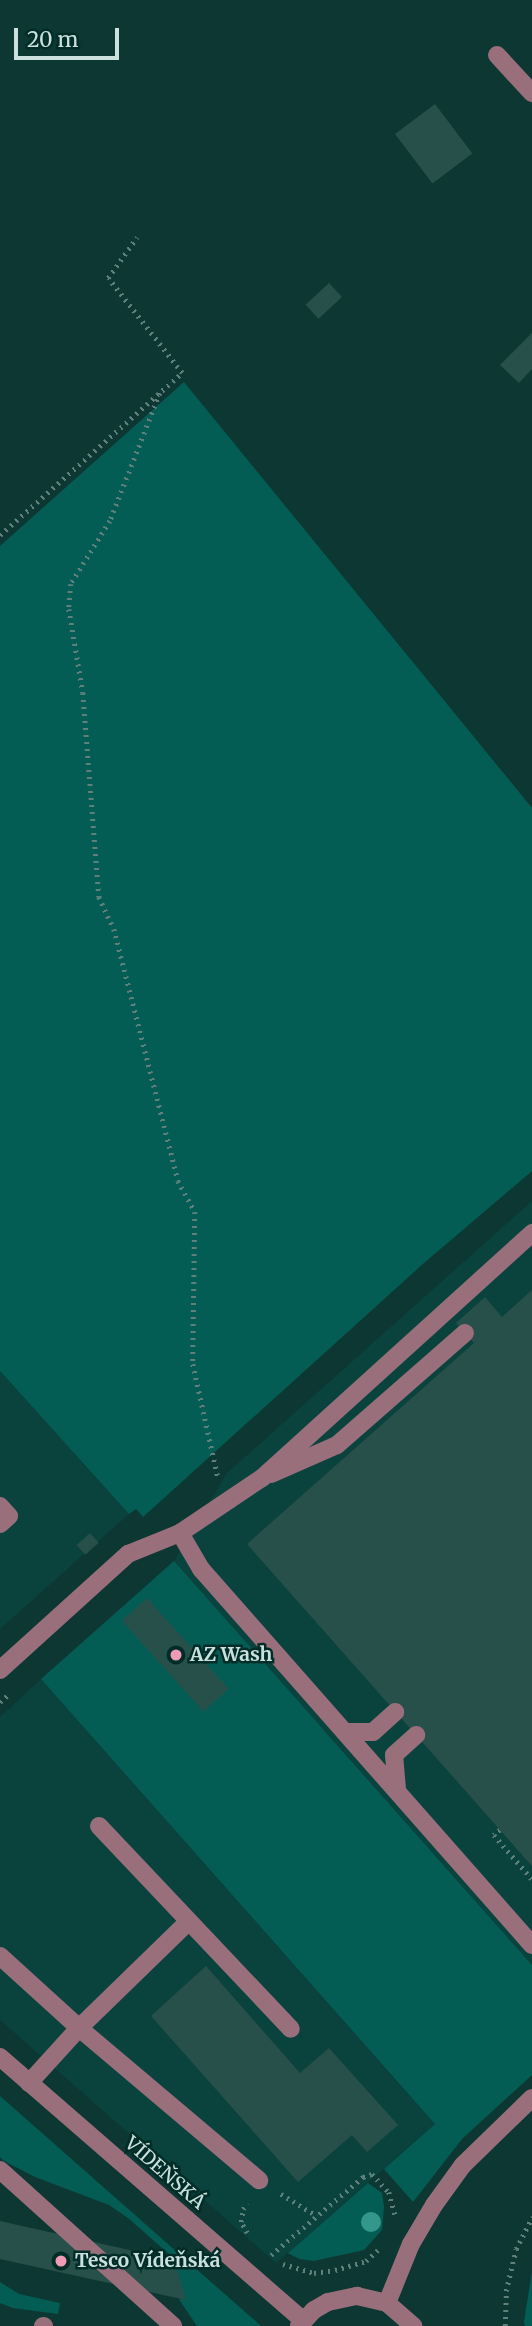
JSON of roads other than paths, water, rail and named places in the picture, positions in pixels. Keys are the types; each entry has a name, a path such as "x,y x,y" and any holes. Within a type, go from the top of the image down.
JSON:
{"street":[{"path":"497,55 532,93"},
{"path":"0,1670 128,1554 180,1532 261,1478 532,1233"},
{"path":"261,1478 337,1445 466,1333"},
{"path":"0,1506 9,1516 0,1524"},
{"path":"180,1532 201,1569 532,1945"},
{"path":"346,1732 373,1732 395,1712"},
{"path":"397,1789 394,1755 416,1735"},
{"path":"99,1826 291,2029"},
{"path":"29,2083 79,2028 188,1922"},
{"path":"0,1956 79,2028 259,2180"},
{"name":"VÍDEŇSKÁ","path":"0,2057 234,2260 301,2323"},
{"path":"387,2303 411,2244 434,2205 463,2165 532,2098"},
{"path":"0,2170 7,2181 170,2325"},
{"path":"301,2323 328,2302 342,2297 365,2297 387,2303 413,2326"}],"place":[{"name":"AZ Wash","path":"176,1655"},
{"name":"Tesco Vídeňská","path":"61,2261"}]}
